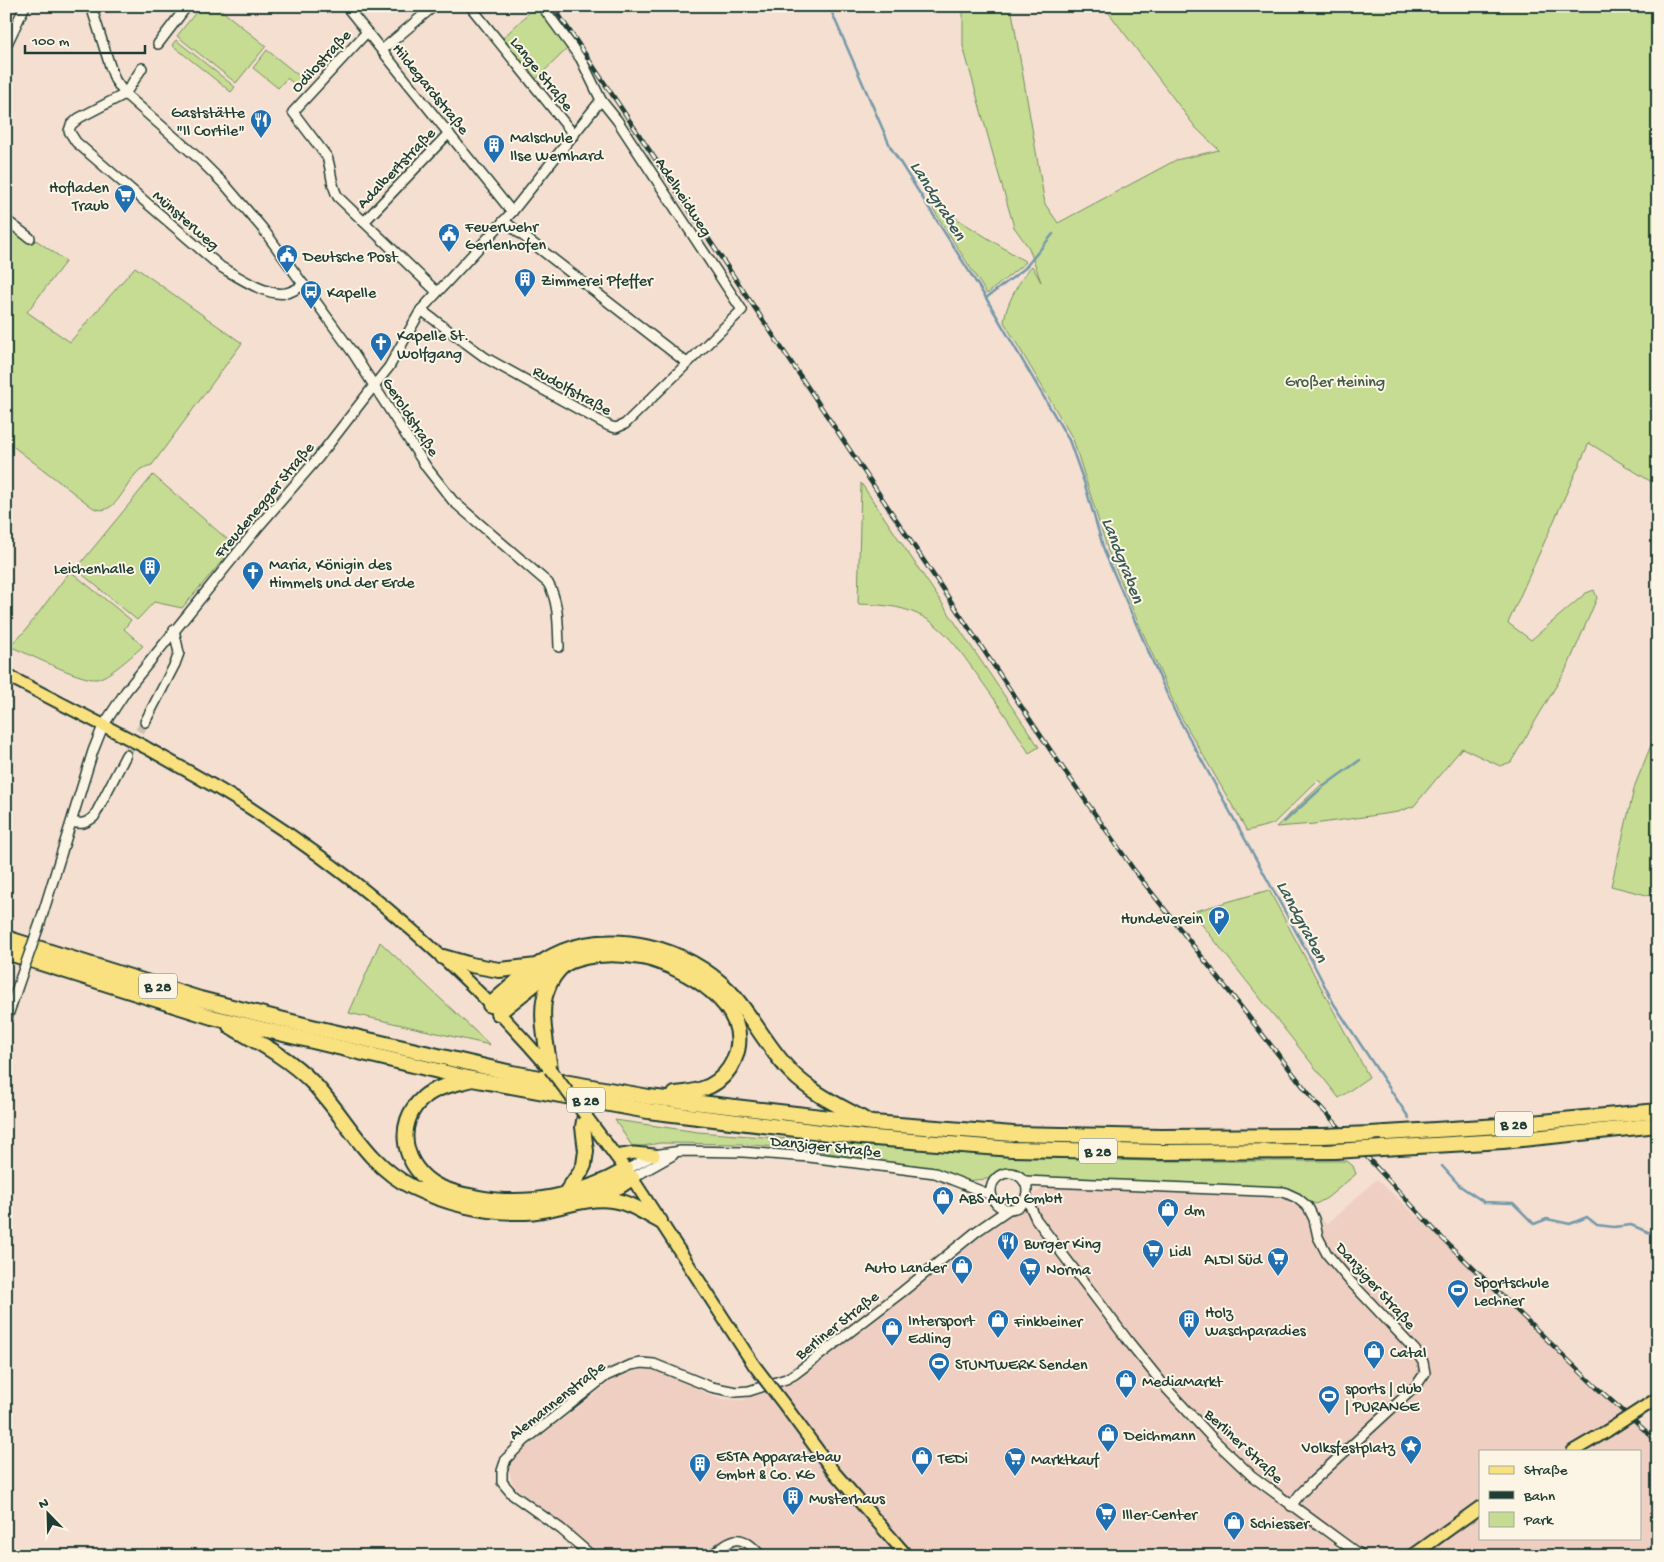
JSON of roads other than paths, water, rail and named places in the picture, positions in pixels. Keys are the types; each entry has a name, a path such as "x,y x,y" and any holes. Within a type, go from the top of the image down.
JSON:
{"highway":[{"name":"B 28","path":"6,938 200,999 512,1073 649,1096 873,1124 1013,1134 1083,1136 1323,1136 1500,1126 1658,1111"},
{"path":"494,1009 538,966 552,956 571,948 593,943 631,944 653,948 676,956 698,967 719,982 731,993 773,1052 792,1074 828,1100 873,1124"},
{"name":"B 28","path":"6,952 212,1017 472,1080 648,1111 862,1137 1040,1150 1162,1152 1335,1150 1503,1141 1658,1125"},
{"path":"494,1009 575,959 605,954 642,957 682,971 702,983 724,1004 731,1015 738,1036 736,1055 731,1066 723,1076 715,1083 696,1092 649,1096"},
{"path":"443,957 470,965 499,970 538,966"},
{"path":"550,1069 544,1001 546,990 565,964"},
{"path":"212,1017 263,1044 290,1062 316,1086 367,1152 380,1165 411,1186 440,1198 474,1209 528,1212 570,1198 614,1188 629,1174"},
{"path":"472,1080 424,1096 412,1111 405,1133 405,1141 415,1167 426,1178 438,1186 482,1199 509,1202 570,1198 613,1200 627,1204 660,1220"},
{"path":"570,1198 584,1165 588,1123"}],"main road":[{"path":"6,675 145,747 249,807 334,866 443,957 550,1069 588,1123 629,1174 754,1365 832,1471 907,1556"},
{"path":"616,1156 654,1154"},
{"path":"1575,1450 1658,1398"},
{"path":"1412,1556 1479,1508"}],"street":[{"path":"6,46 25,6"},
{"name":"Geroldstraße","path":"91,6 115,80 125,94 197,157 237,196 264,228 354,353 428,468 454,502 548,583 553,592 556,606 559,647"},
{"path":"158,44 187,6"},
{"name":"Hildegardstraße","path":"346,6 512,212"},
{"path":"382,50 434,6"},
{"name":"Lange Straße","path":"470,6 574,134"},
{"name":"Adelheidweg","path":"542,6 581,59 601,100 617,120 742,310"},
{"name":"Odilostraße","path":"367,32 292,112 327,157 330,164 331,183 338,196 437,292"},
{"path":"125,94 142,68"},
{"name":"Münsterweg","path":"125,94 79,118 71,125 69,131 76,142 221,267 273,293 288,293 304,284"},
{"name":"Freudenegger Straße","path":"6,1020 40,923 93,751 103,726 126,691 174,630 259,526 318,458 374,386 389,366 421,310 512,212 601,100"},
{"name":"Adalbertstraße","path":"364,222 449,133"},
{"path":"6,220 30,238"},
{"path":"504,221 687,363"},
{"name":"Rudolfstraße","path":"421,310 486,358 613,428 618,428 624,426 742,310"},
{"path":"144,722 175,664 178,653 174,630"},
{"path":"72,822 87,823 94,817 126,755"},
{"name":"Danziger Straße","path":"629,1174 681,1151"},
{"name":"Danziger Straße","path":"629,1174 654,1154 681,1151 743,1152 809,1157 935,1173 992,1195"},
{"name":"Danziger Straße","path":"966,1184 994,1182 998,1177 1009,1173 1024,1181 1284,1192 1297,1198 1308,1207 1314,1218 1318,1237 1327,1254 1415,1350 1423,1362 1425,1373 1416,1386 1312,1482 1291,1506"},
{"path":"1024,1181 1027,1195"},
{"path":"996,1204 1002,1208 1013,1208 1023,1203 1027,1195 1041,1181"},
{"path":"993,1220 997,1209 992,1195 994,1182"},
{"name":"Berliner Straße","path":"1027,1195 1036,1219 1129,1342 1181,1405 1252,1476 1359,1555"},
{"name":"Berliner Straße","path":"790,1377 993,1220 1013,1208 1036,1219"},
{"name":"Alemannenstraße","path":"592,1556 561,1528 513,1495 502,1482 502,1471 506,1459 524,1441 606,1376 631,1365 642,1363 654,1364 711,1387 736,1392 749,1391 790,1377"},
{"path":"710,1556 734,1539 742,1539 748,1542 761,1556"}],"waterway":[{"name":"Landgraben","path":"829,6 891,148 986,298 1069,440 1084,482 1105,553 1174,710 1334,1004 1409,1118"},
{"path":"986,298 1024,269 1053,234"},
{"path":"1284,822 1324,786 1360,760"},
{"name":"Landgraben","path":"1442,1166 1460,1186 1484,1202 1513,1203 1534,1224 1547,1219 1570,1224 1587,1217 1597,1225 1614,1227 1631,1225 1658,1236"}],"tunnel":[{"path":"126,755 145,722"}],"railway":[{"path":"553,6 1053,754 1134,870 1313,1099 1443,1239 1596,1387 1658,1442"}],"place":[{"name":"Gaststätte \"Il Cortile\"","path":"261,139"},
{"name":"Malschule Ilse Wernhard","path":"494,164"},
{"name":"Hofladen Traub","path":"125,214"},
{"name":"Feuerwehr Gerlenhofen","path":"449,253"},
{"name":"Deutsche Post","path":"287,274"},
{"name":"Zimmerei Pfeffer","path":"525,298"},
{"name":"Kapelle","path":"311,310"},
{"name":"Kapelle St. Wolfgang","path":"381,362"},
{"name":"Leichenhalle","path":"150,586"},
{"name":"Maria, Königin des Himmels und der Erde","path":"253,591"},
{"name":"Hundeverein","path":"1219,936"},
{"name":"ABS Auto GmbH","path":"943,1216"},
{"name":"dm","path":"1168,1228"},
{"name":"Burger King","path":"1008,1261"},
{"name":"Lidl","path":"1153,1269"},
{"name":"ALDI Süd","path":"1278,1277"},
{"name":"Auto Lander","path":"962,1285"},
{"name":"Norma","path":"1030,1287"},
{"name":"Sportschule Lechner","path":"1458,1309"},
{"name":"Finkbeiner","path":"998,1339"},
{"name":"Holz Waschparadies","path":"1189,1339"},
{"name":"Intersport Edling","path":"892,1347"},
{"name":"Catal","path":"1374,1370"},
{"name":"STUNTWERK Senden","path":"939,1382"},
{"name":"MediaMarkt","path":"1126,1399"},
{"name":"sports | club | PURANGE","path":"1329,1415"},
{"name":"Deichmann","path":"1108,1453"},
{"name":"Volksfestplatz","path":"1411,1465"},
{"name":"TEDi","path":"922,1476"},
{"name":"Marktkauf","path":"1015,1477"},
{"name":"ESTA Apparatebau GmbH & Co. KG","path":"700,1483"},
{"name":"Musterhaus","path":"793,1516"},
{"name":"Iller-Center","path":"1106,1532"},
{"name":"Schiesser","path":"1234,1541"}],"park label":[{"name":"Großer Heining","path":"1335,380"}]}
